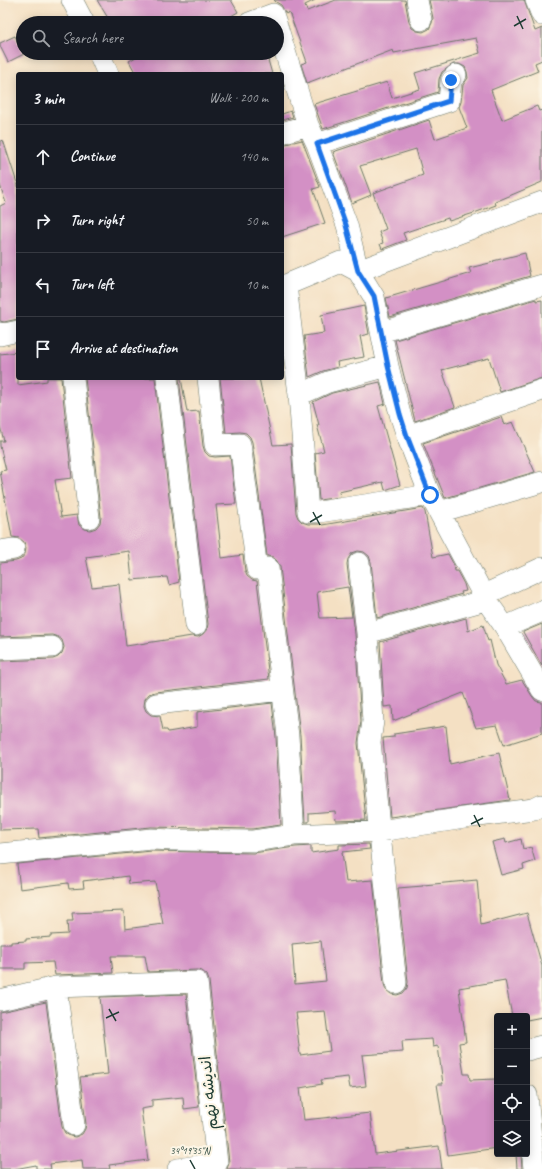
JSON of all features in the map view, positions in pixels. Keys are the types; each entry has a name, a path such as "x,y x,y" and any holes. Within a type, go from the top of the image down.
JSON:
{"street":[{"path":"72,0 80,16"},
{"path":"417,0 421,20"},
{"path":"536,0 542,15"},
{"path":"284,48 308,125 317,144 346,225 358,271 374,296 388,366 407,436 434,503 485,597 505,627 542,690"},
{"path":"102,60 107,72"},
{"path":"317,144 449,101 451,80 456,75"},
{"path":"284,132 308,125"},
{"path":"542,202 358,271 341,262 284,285 299,395 308,512 434,503 542,482"},
{"path":"381,332 542,285"},
{"path":"0,333 0,335 16,331"},
{"path":"299,395 328,382 388,366"},
{"path":"73,380 89,518"},
{"path":"167,380 196,625"},
{"path":"208,380 215,445 240,444 256,569 268,568 288,736 294,835"},
{"path":"407,436 542,390"},
{"path":"359,563 367,633 373,721 370,742 396,983"},
{"path":"367,633 485,597 542,568"},
{"path":"505,627 542,611"},
{"path":"0,649 52,647"},
{"path":"156,704 282,690"},
{"path":"0,854 152,839 253,841 294,835 380,831 471,817 534,810 542,805"},
{"name":"اندیشه نهم","path":"56,987 197,982 217,1163 178,1169"},
{"path":"0,1000 56,987 74,1125"},
{"path":"530,1049 542,1046"},
{"path":"529,1121 534,1169"}],"building":[{"path":"97,0 231,0 238,12 231,16 107,16"},
{"path":"274,0 315,0 305,5 307,11 336,0 405,0 409,22 412,28 423,32 429,29 433,18 429,0 524,0 535,31 542,28 542,60 535,63 538,71 491,90 502,120 537,106 539,111 542,110 542,182 495,202 496,205 449,221 448,218 403,233 406,240 382,249 380,244 383,243 379,232 386,229 373,193 423,175 416,149 360,166 371,195 352,203 333,152 429,120 435,139 467,128 459,107 463,85 468,78 465,67 459,64 453,64 442,72 439,79 438,92 323,129 314,104 387,82 392,98 420,89 415,73 480,53 476,38 394,53 393,50 307,83 301,64 307,62 289,12 286,14 281,5"},
{"path":"15,36 16,58 8,62 0,43"},
{"path":"268,60 271,72 135,72 129,61"},
{"path":"291,111 293,117 284,119 284,113"},
{"path":"3,140 16,180 16,319 4,322 0,321 0,206 6,203 0,185 0,141"},
{"path":"302,140 320,187 313,189 325,223 284,236 284,144"},
{"path":"525,253 530,276 390,317 386,298 471,273 469,268"},
{"path":"536,299 536,301 542,300 542,378 500,392 489,358 442,370 455,407 415,421 395,340"},
{"path":"364,306 369,334 360,336 364,357 337,362 338,367 309,377 304,336 324,333 321,315"},
{"path":"16,352 16,380 18,380 18,385 47,380 61,380 72,478 55,480 61,517 77,515 79,525 90,530 96,528 100,523 101,517 85,380 155,380 179,582 169,585 167,577 132,580 129,551 86,557 92,587 119,584 126,646 192,636 198,637 207,629 208,624 179,380 181,380 187,412 199,411 205,452 209,456 215,457 230,456 236,504 216,505 222,558 243,555 247,576 252,580 257,581 269,679 155,692 149,694 145,699 144,706 146,711 151,715 160,716 163,730 167,730 168,732 197,727 197,712 272,703 276,737 281,825 252,829 151,827 39,838 38,829 0,830 0,661 53,659 62,653 64,647 62,640 52,635 0,637 0,563 21,559 25,554 26,548 24,542 19,538 12,537 0,471 6,470 0,446 0,441 4,441 0,426 0,354"},
{"path":"220,380 259,380 273,445 291,444 296,513 302,522 322,525 423,508 433,557 448,554 454,565 455,571 457,571 464,584 466,591 461,592 462,594 377,618 371,562 369,556 364,552 358,551 352,553 348,559 347,564 355,634 361,721 358,743 366,820 336,821 335,811 309,813 309,822 305,822 300,735 280,567 273,557 267,556 252,442 246,433 226,433","holes":["348,587 352,617 320,618 317,592"]},
{"path":"380,382 385,404 378,406 400,485 385,490 383,482 339,492 340,497 319,500 315,453 324,451 313,402 332,393"},
{"path":"501,417 504,425 513,422 535,472 445,498 423,443"},
{"path":"466,618 468,631 483,625 488,641 490,640 496,665 506,684 522,680 536,701 542,702 542,733 504,745 497,725 476,728 463,693 393,721 392,706 384,707 380,642"},
{"path":"542,624 542,666 523,632"},
{"path":"446,726 450,764 499,753 510,800 390,817 383,738 394,737 394,734"},
{"path":"505,839 506,843 521,839 523,849 531,847 535,861 523,865 524,869 501,875 492,842"},
{"path":"369,844 370,849 342,852 346,882 373,880 384,984 386,990 391,994 397,995 403,993 407,988 408,982 398,888 477,880 481,925 527,913 542,966 542,1017 530,1019 530,1013 511,1013 505,980 459,988 466,1042 459,1043 464,1074 469,1074 470,1080 494,1079 494,1148 448,1155 437,1084 443,1084 438,1046 433,1047 432,1039 402,1041 403,1052 362,1055 366,1086 350,1088 348,1077 321,1080 322,1084 300,1088 304,1120 370,1113 375,1154 439,1146 442,1169 227,1169 229,1162 209,981 207,975 202,971 197,970 148,972 145,956 111,956 113,973 55,975 53,962 25,963 25,969 0,969 0,944 11,944 11,942 26,941 26,939 68,934 67,921 73,921 72,913 124,911 125,929 163,924 155,882 129,884 128,876 83,881 84,888 69,889 68,883 20,889 17,864 152,851 253,853 311,846 311,853 339,849 339,845","holes":["321,941 326,981 295,984 292,944","325,1011 330,1051 300,1055 296,1013"]},
{"path":"186,994 199,1107 184,1109 183,1097 152,1100 152,1107 141,1109 148,1160 109,1165 110,1169 83,1169 82,1160 50,1164 51,1169 36,1169 36,1165 14,1169 0,1169 0,1012 46,1002 62,1127 65,1133 75,1137 82,1134 86,1124 80,1077 108,1074 100,997"},
{"path":"516,1157 521,1157 522,1169 517,1169"}],"route":[{"path":"430,495 400,414 388,366 374,296 358,271 346,225 317,144 449,101 451,80"}]}
